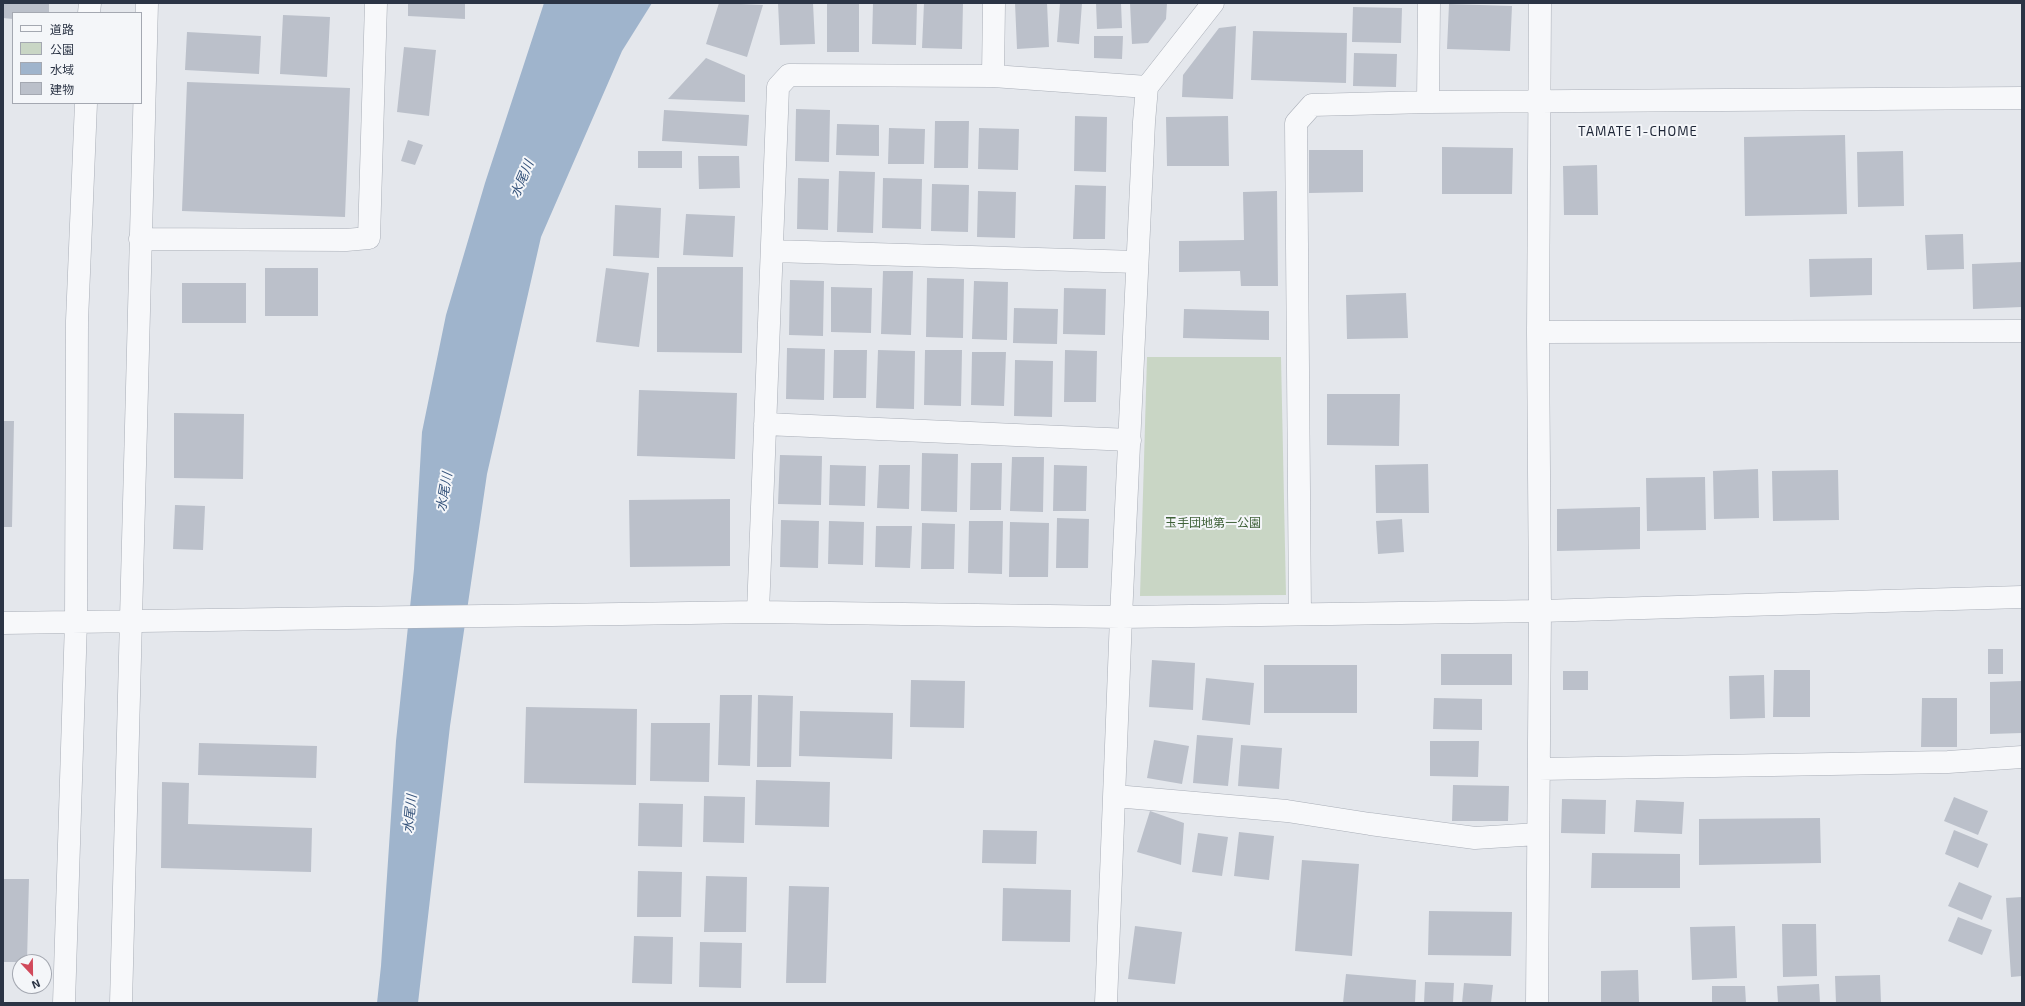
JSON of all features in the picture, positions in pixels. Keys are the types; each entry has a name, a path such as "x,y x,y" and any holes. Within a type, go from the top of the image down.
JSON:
{"street":[{"path":"121,1003 147,3"},
{"path":"140,239 346,240 369,238 376,3"},
{"path":"993,76 994,3"},
{"path":"1106,1003 1121,617 1137,262 1147,87 1213,3"},
{"path":"1428,102 1429,3"},
{"path":"1537,1003 1540,610 1538,332 1540,3"},
{"path":"758,612 773,251 778,87 789,75 993,76 1147,87"},
{"path":"1300,614 1296,123 1312,105 1428,102 1540,103 2022,98"},
{"path":"64,1003 76,621 77,321 86,104"},
{"path":"773,251 1137,262"},
{"path":"1538,332 2022,331"},
{"path":"765,424 1130,440"},
{"path":"3,622 132,622 280,618 758,612 1121,617 1540,610 2022,597"},
{"path":"1539,769 1925,763 2022,757"},
{"path":"1115,796 1287,811 1474,838 1538,834"}],"green space":[{"name":"玉手団地第一公園","path":"1147,357 1281,357 1286,595 1140,596"}],"water":[{"name":"水尾川","path":"544,3 652,3 622,51 541,237 487,474 450,726 418,1003 377,1003 381,966 396,741 414,569 422,432 446,315 485,183"}],"building":[{"path":"3,3 49,3 49,12 12,12 12,19 3,18"},
{"path":"408,3 465,3 465,19 408,16"},
{"path":"719,3 763,5 747,57 706,44"},
{"path":"778,3 813,3 815,44 780,45"},
{"path":"827,3 859,3 859,52 827,52"},
{"path":"873,3 917,3 916,45 872,44"},
{"path":"924,3 963,3 962,49 922,48"},
{"path":"1015,3 1047,3 1049,47 1017,49"},
{"path":"1060,3 1082,3 1079,44 1057,42"},
{"path":"1096,3 1121,3 1122,28 1097,29"},
{"path":"1130,3 1167,3 1166,19 1148,43 1132,44"},
{"path":"1449,4 1512,6 1510,51 1447,49"},
{"path":"1353,7 1402,8 1401,43 1352,42"},
{"path":"283,15 330,17 327,77 280,74"},
{"path":"1236,26 1233,99 1182,97 1183,75 1219,28"},
{"path":"1253,31 1347,33 1346,83 1251,80"},
{"path":"187,32 261,36 259,74 185,70"},
{"path":"1094,36 1123,36 1122,59 1094,58"},
{"path":"404,47 436,50 429,116 397,112"},
{"path":"1354,53 1397,54 1396,87 1353,86"},
{"path":"706,58 745,75 745,102 668,99"},
{"path":"187,82 350,88 345,217 182,211"},
{"path":"796,109 830,110 829,162 795,161"},
{"path":"664,110 749,115 747,146 662,141"},
{"path":"1075,116 1107,117 1106,172 1074,171"},
{"path":"1228,116 1229,166 1167,166 1166,117"},
{"path":"935,121 969,121 968,168 934,168"},
{"path":"837,124 879,125 879,156 836,155"},
{"path":"889,128 925,129 924,164 888,164"},
{"path":"979,128 1019,129 1018,170 978,169"},
{"path":"1845,135 1847,214 1745,216 1744,137"},
{"path":"408,140 423,145 415,165 401,161"},
{"path":"1442,147 1513,148 1512,194 1442,194"},
{"path":"1309,150 1363,150 1363,192 1309,193"},
{"path":"638,151 682,151 682,168 638,168"},
{"path":"1903,151 1904,206 1858,207 1857,152"},
{"path":"698,156 739,156 740,188 699,189"},
{"path":"1597,165 1598,215 1564,215 1563,166"},
{"path":"839,171 875,172 873,233 837,232"},
{"path":"798,178 829,179 828,230 797,229"},
{"path":"883,178 922,179 921,229 882,228"},
{"path":"932,184 969,185 968,232 931,231"},
{"path":"1075,185 1106,186 1105,239 1073,239"},
{"path":"978,191 1016,192 1015,238 977,237"},
{"path":"1277,191 1278,286 1241,286 1240,271 1179,272 1179,241 1244,240 1243,192"},
{"path":"615,205 661,208 659,258 613,256"},
{"path":"686,214 735,216 733,257 683,255"},
{"path":"1963,234 1964,269 1927,270 1925,235"},
{"path":"1872,258 1872,295 1810,297 1809,259"},
{"path":"2022,262 2022,307 1973,309 1972,264"},
{"path":"657,267 743,267 742,353 657,352"},
{"path":"265,268 318,268 318,316 265,316"},
{"path":"606,268 649,273 639,347 596,342"},
{"path":"883,271 913,271 911,335 881,334"},
{"path":"927,278 964,279 963,338 926,337"},
{"path":"790,280 824,281 823,336 789,335"},
{"path":"974,281 1008,282 1007,340 972,339"},
{"path":"182,283 246,283 246,323 182,323"},
{"path":"831,287 872,288 871,333 831,332"},
{"path":"1064,288 1106,289 1105,335 1063,334"},
{"path":"1406,293 1408,338 1347,339 1346,295"},
{"path":"1014,308 1058,309 1057,344 1013,343"},
{"path":"1184,309 1269,311 1269,340 1183,338"},
{"path":"787,348 825,349 824,400 786,399"},
{"path":"834,350 867,350 866,398 833,398"},
{"path":"878,350 915,351 914,409 876,408"},
{"path":"925,350 962,350 961,406 924,405"},
{"path":"1065,350 1097,351 1096,402 1064,402"},
{"path":"972,352 1006,352 1004,406 971,405"},
{"path":"1015,360 1053,361 1052,417 1014,416"},
{"path":"639,390 737,393 735,459 637,456"},
{"path":"1327,394 1400,394 1399,446 1327,445"},
{"path":"174,413 244,414 243,479 174,478"},
{"path":"3,421 14,421 12,527 3,527"},
{"path":"922,453 958,454 957,512 921,511"},
{"path":"780,455 822,456 821,505 778,504"},
{"path":"1012,457 1044,457 1043,512 1010,511"},
{"path":"971,463 1002,463 1001,510 970,510"},
{"path":"1428,464 1429,513 1376,513 1375,465"},
{"path":"830,465 866,466 865,506 829,505"},
{"path":"879,465 910,465 909,509 877,508"},
{"path":"1054,465 1087,466 1086,511 1053,511"},
{"path":"1758,469 1759,518 1714,519 1713,471"},
{"path":"1838,470 1839,520 1773,521 1772,471"},
{"path":"1705,477 1706,530 1647,531 1646,478"},
{"path":"730,499 730,566 630,567 629,500"},
{"path":"175,505 205,506 203,550 173,549"},
{"path":"1640,507 1640,549 1557,551 1557,509"},
{"path":"1057,518 1089,519 1088,568 1056,568"},
{"path":"1402,519 1404,552 1378,554 1376,521"},
{"path":"781,520 819,521 818,568 780,567"},
{"path":"829,521 864,522 863,565 828,564"},
{"path":"969,521 1003,521 1002,574 968,573"},
{"path":"1010,522 1049,523 1048,577 1009,577"},
{"path":"922,523 955,524 954,569 921,569"},
{"path":"876,526 912,526 910,568 875,567"},
{"path":"1988,649 2003,649 2003,674 1988,674"},
{"path":"1441,654 1512,654 1512,685 1441,685"},
{"path":"1152,660 1195,663 1193,710 1149,707"},
{"path":"1264,665 1357,665 1357,713 1264,713"},
{"path":"1774,670 1810,670 1810,717 1773,717"},
{"path":"1563,671 1588,671 1588,690 1563,690"},
{"path":"1764,675 1765,718 1730,719 1729,676"},
{"path":"1206,678 1254,683 1250,725 1202,720"},
{"path":"911,680 965,681 964,728 910,727"},
{"path":"2022,681 2022,733 1990,734 1990,682"},
{"path":"720,695 752,695 750,766 718,765"},
{"path":"758,695 793,696 791,767 757,767"},
{"path":"1434,698 1482,699 1482,730 1433,729"},
{"path":"1922,698 1957,698 1957,747 1921,747"},
{"path":"526,707 637,709 636,785 524,783"},
{"path":"800,711 893,713 892,759 799,756"},
{"path":"651,723 710,723 709,782 650,781"},
{"path":"1197,735 1233,738 1228,786 1193,783"},
{"path":"1154,740 1189,746 1182,784 1147,778"},
{"path":"1430,741 1479,741 1478,777 1430,776"},
{"path":"199,743 317,746 316,778 198,775"},
{"path":"1241,745 1282,748 1279,789 1238,786"},
{"path":"756,780 830,782 829,827 755,825"},
{"path":"162,782 189,783 188,824 312,828 311,872 161,868"},
{"path":"1453,785 1509,786 1508,821 1452,821"},
{"path":"704,796 745,797 744,843 703,842"},
{"path":"1954,797 1988,811 1978,835 1944,821"},
{"path":"1562,799 1606,800 1605,834 1561,833"},
{"path":"1636,800 1684,802 1682,834 1634,832"},
{"path":"639,803 683,804 682,847 638,846"},
{"path":"1150,811 1184,823 1181,865 1137,852"},
{"path":"1820,818 1821,863 1699,865 1699,819"},
{"path":"983,830 1037,831 1036,864 982,863"},
{"path":"1954,830 1988,844 1978,868 1945,854"},
{"path":"1239,832 1274,836 1269,880 1234,876"},
{"path":"1198,833 1228,837 1222,876 1192,872"},
{"path":"1592,853 1680,854 1680,888 1591,888"},
{"path":"1302,860 1359,864 1352,956 1295,951"},
{"path":"638,871 682,872 681,917 637,917"},
{"path":"706,876 747,877 746,932 704,932"},
{"path":"3,879 29,879 27,954 12,954 12,962 3,962"},
{"path":"1959,882 1992,896 1982,920 1948,906"},
{"path":"789,886 829,887 826,983 786,983"},
{"path":"1003,888 1071,890 1070,942 1002,941"},
{"path":"2022,897 2022,976 2011,977 2006,898"},
{"path":"1429,911 1512,912 1511,956 1428,955"},
{"path":"1958,917 1992,930 1982,955 1948,941"},
{"path":"1782,924 1816,924 1817,976 1783,977"},
{"path":"1135,926 1182,932 1175,984 1128,979"},
{"path":"1735,926 1737,978 1692,980 1690,927"},
{"path":"634,936 673,937 672,984 632,983"},
{"path":"700,942 742,943 741,988 699,987"},
{"path":"1638,970 1639,1003 1601,1003 1601,971"},
{"path":"1346,974 1416,980 1415,1003 1343,1003"},
{"path":"1880,975 1881,1003 1836,1003 1835,976"},
{"path":"1425,982 1454,983 1453,1003 1424,1003"},
{"path":"1464,983 1493,985 1491,1003 1462,1003"},
{"path":"1819,984 1820,1003 1778,1003 1777,986"},
{"path":"1712,986 1745,986 1746,1003 1712,1003"}],"district":[{"name":"TAMATE 1-CHOME","path":"1638,132"}]}
